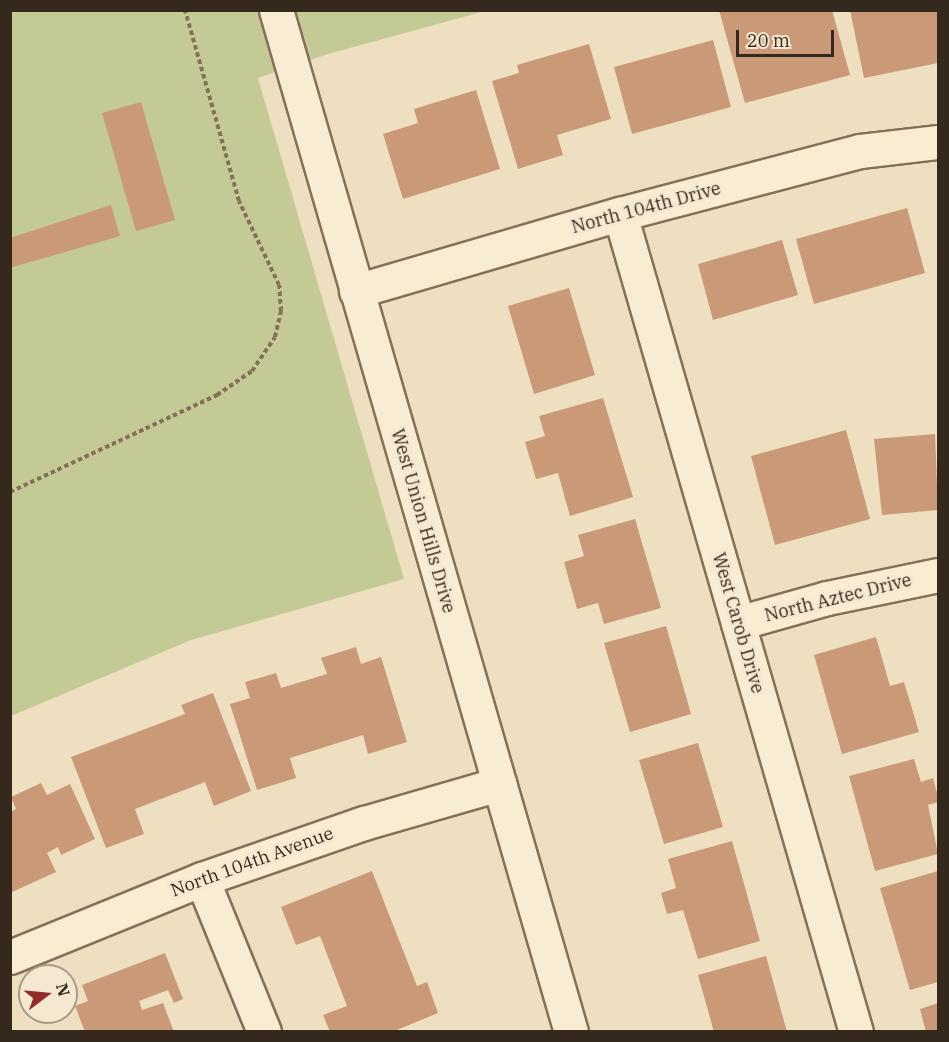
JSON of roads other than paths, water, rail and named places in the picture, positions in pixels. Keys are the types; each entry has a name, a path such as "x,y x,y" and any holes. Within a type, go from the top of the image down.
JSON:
{"street":[{"name":"West Union Hills Drive","path":"276,10 571,1032"},
{"name":"North 104th Drive","path":"356,291 620,214 860,151 939,142"},
{"name":"West Carob Drive","path":"620,214 856,1032"},
{"name":"North Aztec Drive","path":"738,623 827,598 939,575"},
{"name":"North 104th Avenue","path":"10,957 202,879 364,823 499,784"},
{"path":"202,879 264,1032"}]}
